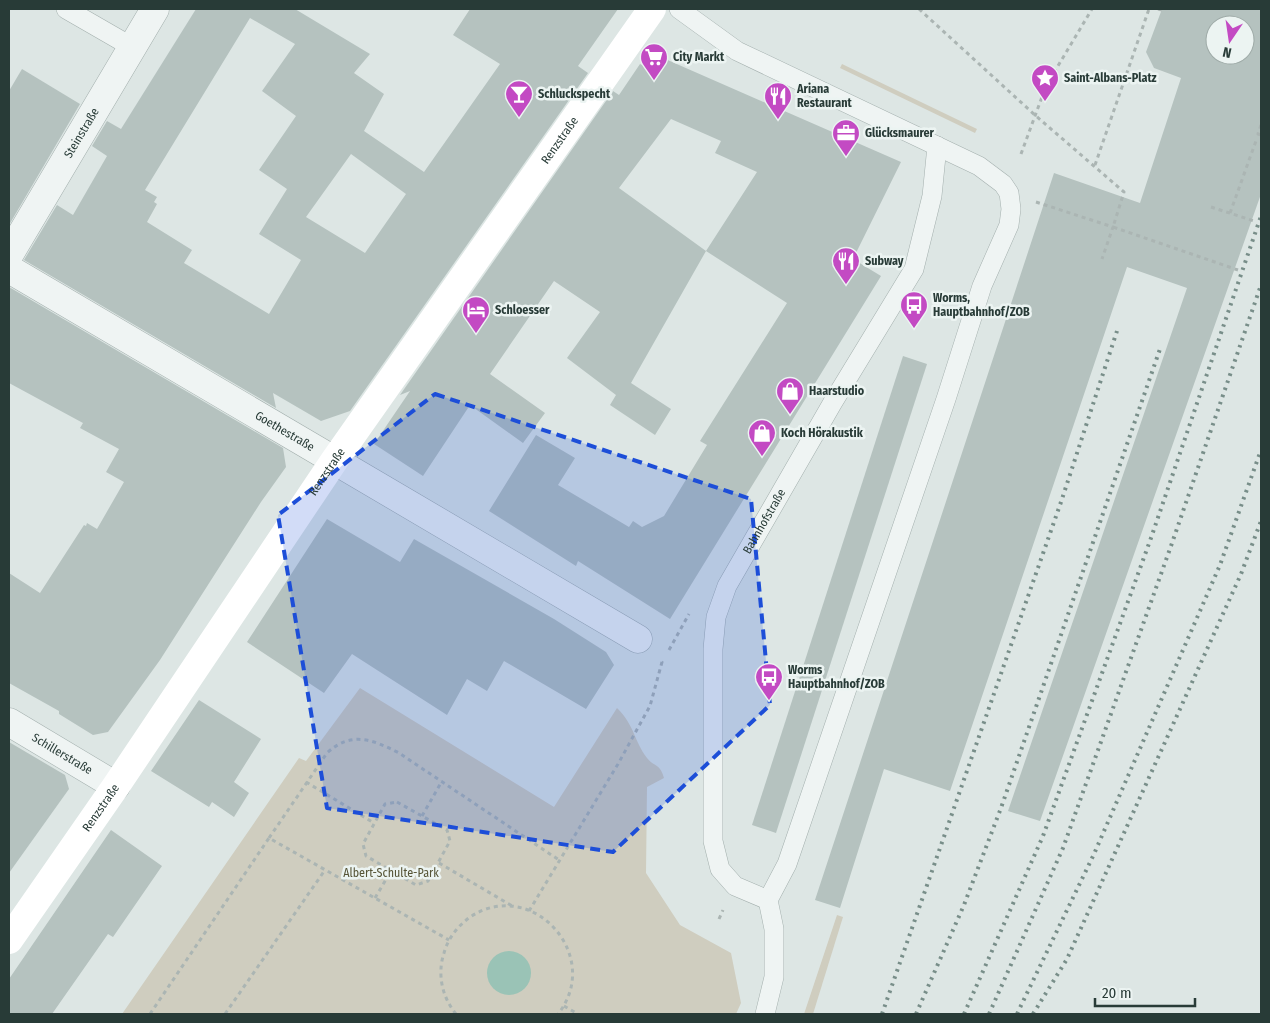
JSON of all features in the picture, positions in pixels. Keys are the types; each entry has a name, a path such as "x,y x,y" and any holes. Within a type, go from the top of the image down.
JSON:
{"street":[{"name":"Steinstraße","path":"9,255 155,9"},
{"name":"Renzstraße","path":"9,940 116,786 334,461 652,9"},
{"name":"Goethestraße","path":"9,269 638,639"},
{"name":"Schillerstraße","path":"9,722 116,786"}],"lane":[{"path":"66,9 132,47"},
{"path":"679,9 736,51 992,174 1010,193 1012,208 1009,225 982,286 946,400 787,864 768,900 774,929 774,977 765,1014"},
{"name":"Bahnhofstraße","path":"768,900 735,886 720,869 713,841 713,649 716,617 727,586 833,402 914,269 932,196 936,146"}],"path":[{"path":"919,9 1036,116 1124,192 1102,259"},
{"path":"1021,154 1046,86 1092,9"},
{"path":"1095,165 1149,9"},
{"path":"1261,125 1258,134 1261,135"},
{"path":"1230,213 1256,141"},
{"path":"1010,193 1238,270"},
{"path":"1211,207 1254,221"},
{"path":"529,910 618,764 650,706 662,662 690,611"},
{"path":"638,639 662,662"},
{"path":"150,1014 306,782 327,753 337,744 361,739 383,745 442,781 559,860"},
{"path":"422,816 442,781"},
{"path":"306,782 374,823"},
{"path":"396,802 422,816 447,830 450,841 428,882 416,885 366,856 363,844 385,804 396,802"},
{"path":"269,838 449,940"},
{"path":"439,863 514,907"},
{"path":"225,1014 325,870"},
{"path":"375,898 391,871"},
{"path":"456,1014 448,1003 441,981 442,959 449,940 457,929 474,915 493,908 514,907 529,910 552,925 565,942 572,962 572,984 564,1006 558,1014"},
{"path":"564,1006 578,1014"}],"highlighted area":[{"path":"435,394 751,499 770,705 613,852 327,808 278,515"}],"green space":[{"path":"842,64 977,129 975,133 840,68"},
{"name":"Albert-Schulte-Park","path":"360,688 554,807 617,708 631,727 643,752 661,770 664,778 647,787 646,873 680,925 731,953 741,1003 736,1014 122,1014 299,758 306,761"},
{"path":"837,915 843,917 813,1014 804,1014"}],"shaded area":[{"path":"505,951 513,951 525,957 531,973 525,989 513,995 505,995 493,989 487,977 487,969 493,957"}],"building":[{"path":"196,9 295,9 370,54 354,73 384,94 364,131 424,172 500,64 453,35 470,9 618,9 578,66 588,73 350,411 321,421 273,393 276,408 24,260 57,205 73,215 107,156 92,146 107,121 121,129","holes":["250,18 295,44 262,91 296,116 259,170 287,189 259,234 301,260 269,314 184,263 192,250 147,222 157,204 154,202 157,197 145,190","351,154 406,194 365,253 306,217"]},
{"path":"1162,9 1261,9 1261,194 1040,821 1008,811 1187,288 1127,267 950,791 884,769 840,908 815,900 1054,173 1140,203 1181,78 1154,68 1146,52"},
{"path":"663,58 901,162 853,259 881,276 670,619 578,561 576,566 489,511 536,435 575,458 558,485 629,527 633,521 642,527 664,516 707,445 700,441 787,303 706,251 631,383 671,409 655,435 610,405 616,395 567,358 600,312 554,281 490,374 545,413 523,443 470,405 423,476 374,444 410,391 400,395 613,91 619,95 640,64 654,70","holes":["671,119 721,141 715,153 757,172 706,251 619,188"]},
{"path":"22,69 80,104 9,225 9,91"},
{"path":"9,287 283,448 286,467 261,502 160,660 108,732 93,735 59,714 59,711 9,683 9,573 40,593 84,525 86,526 87,523 97,529 124,482 106,472 119,449 80,428 83,423 9,383"},
{"path":"903,356 927,364 776,833 752,825"},
{"path":"327,519 400,562 414,539 554,619 606,652 614,665 586,709 504,661 487,691 467,679 447,715 352,654 324,693 247,642"},
{"path":"199,700 261,739 234,782 249,793 234,817 212,802 209,807 151,771"},
{"path":"9,742 65,775 69,789 9,873"},
{"path":"111,830 162,866 113,937 108,934 52,1014 9,1014 9,979"}],"railway":[{"path":"964,1014 1043,836 1151,538 1261,216"},
{"path":"989,1014 1063,848 1171,546 1261,285"},
{"path":"882,1014 1061,502 1117,331"},
{"path":"916,1014 964,905 1001,808 1160,349"},
{"path":"1017,1014 1094,854 1220,565 1261,450"},
{"path":"1033,1014 1067,959 1241,574 1261,521"}],"place":[{"name":"City Markt","path":"654,81"},
{"name":"Saint-Albans-Platz","path":"1045,102"},
{"name":"Schluckspecht","path":"519,118"},
{"name":"Ariana Restaurant","path":"778,120"},
{"name":"Glücksmaurer","path":"846,157"},
{"name":"Subway","path":"846,285"},
{"name":"Worms, Hauptbahnhof/ZOB","path":"914,329"},
{"name":"Schloesser","path":"476,334"},
{"name":"Haarstudio","path":"790,415"},
{"name":"Koch Hörakustik","path":"762,457"},
{"name":"Worms Hauptbahnhof/ZOB","path":"769,701"}]}
